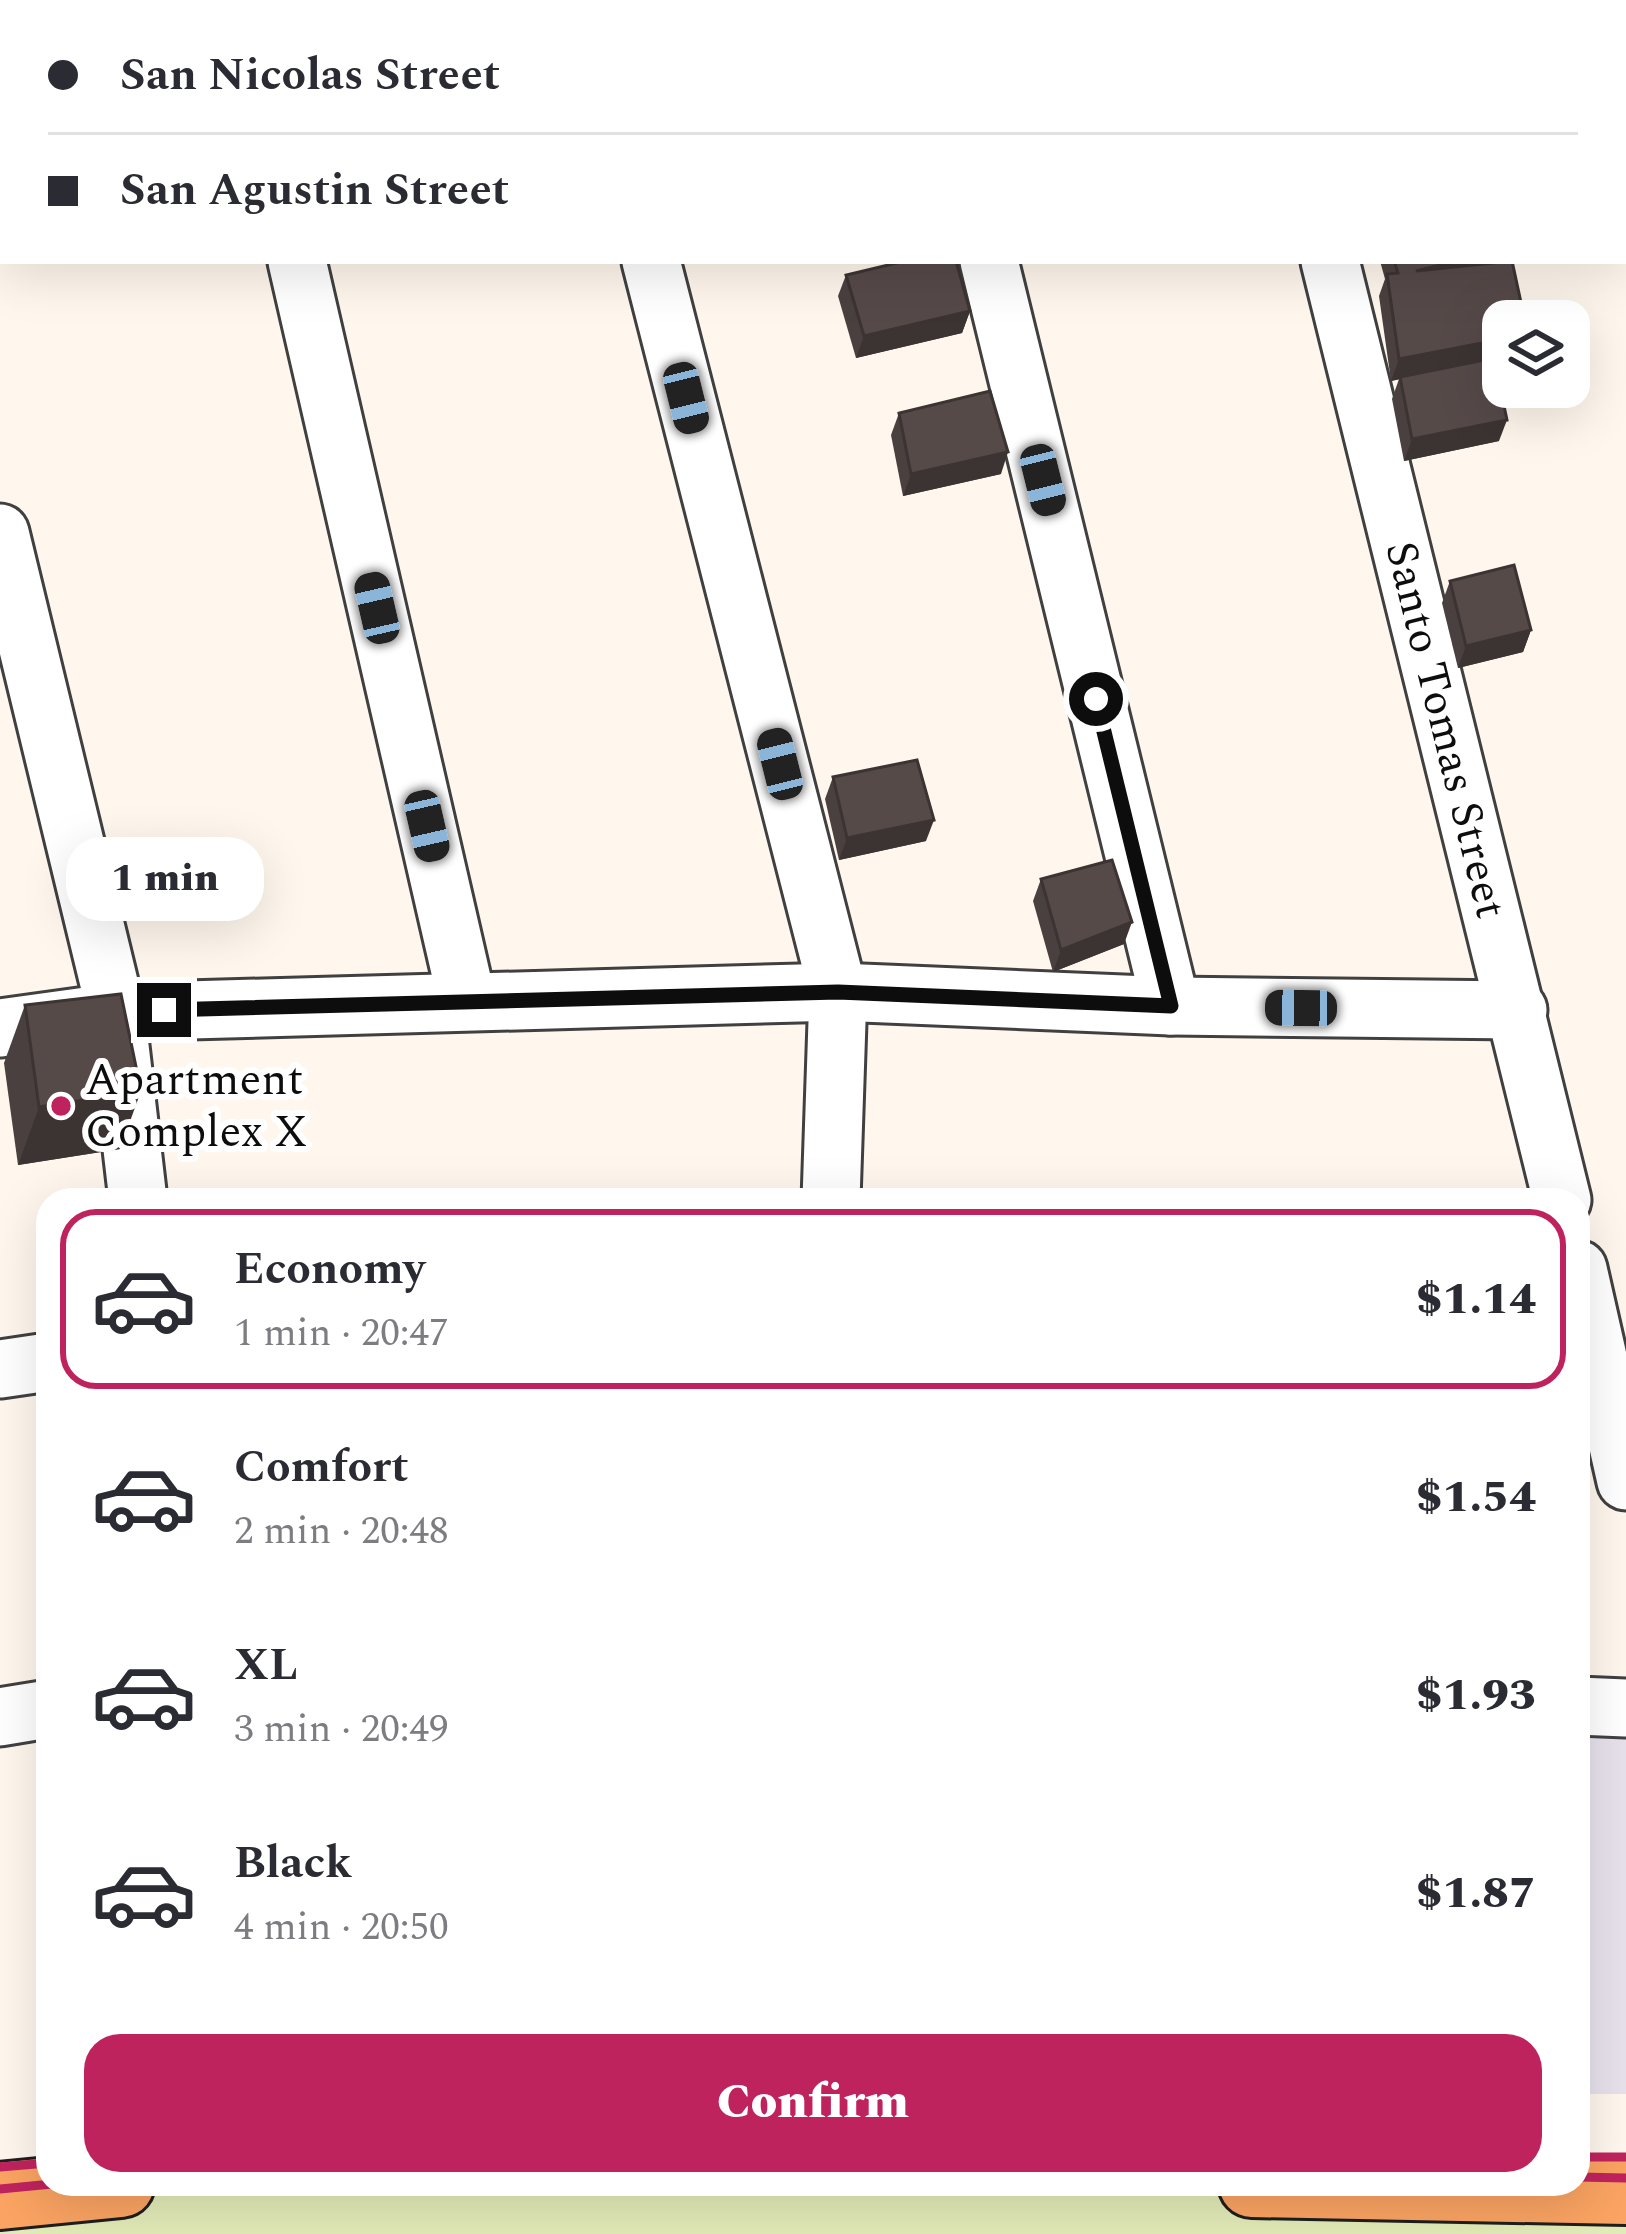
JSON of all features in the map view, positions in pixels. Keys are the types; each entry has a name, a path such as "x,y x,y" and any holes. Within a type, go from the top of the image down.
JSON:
{"main road":[{"path":"1590,2147 1626,2148"},
{"path":"0,2159 36,2157"},
{"path":"1590,2190 1626,2191"},
{"path":"0,2196 36,2192"}],"street":[{"path":"298,264 467,1001"},
{"path":"652,264 838,992 831,1188"},
{"path":"990,264 1171,1006"},
{"name":"Santo Tomas Street","path":"1331,264 1559,1188"},
{"path":"0,532 116,1012 137,1188"},
{"path":"0,1028 116,1012 838,992 1171,1006 1518,1010"},
{"path":"0,1369 36,1364"},
{"path":"1590,1374 1626,1481"},
{"path":"1590,1706 1626,1708"},
{"path":"0,1717 36,1711"}],"shaded area":[{"path":"1590,1727 1626,1728 1626,2094 1590,2094"}],"green space":[{"path":"1626,2171 1626,2234 0,2234 0,2178 36,2182 36,2196 1590,2196 1590,2181"}],"building":[{"path":"892,264 957,264 970,311 864,336 846,275"},
{"path":"1395,264 1445,264 1416,271 1513,264 1520,300 1482,300 1482,343 1399,359 1387,274 1398,273"},
{"path":"1482,360 1482,408 1504,408 1507,420 1412,439 1400,377"},
{"path":"990,391 1008,452 911,474 899,413"},
{"path":"1514,565 1531,630 1466,646 1450,581"},
{"path":"917,760 934,820 847,838 833,777"},
{"path":"1112,860 1132,922 1061,950 1041,879"},
{"path":"121,994 141,1091 39,1107 25,1005"}],"railway":[{"path":"1590,2157 1626,2157"},
{"path":"0,2167 36,2164"},
{"path":"1590,2177 1626,2178"},
{"path":"0,2189 36,2186"}],"place":[{"name":"Apartment Complex X","path":"61,1106"}],"route":[{"path":"164,1010 838,992 1171,1006 1096,699"}]}
